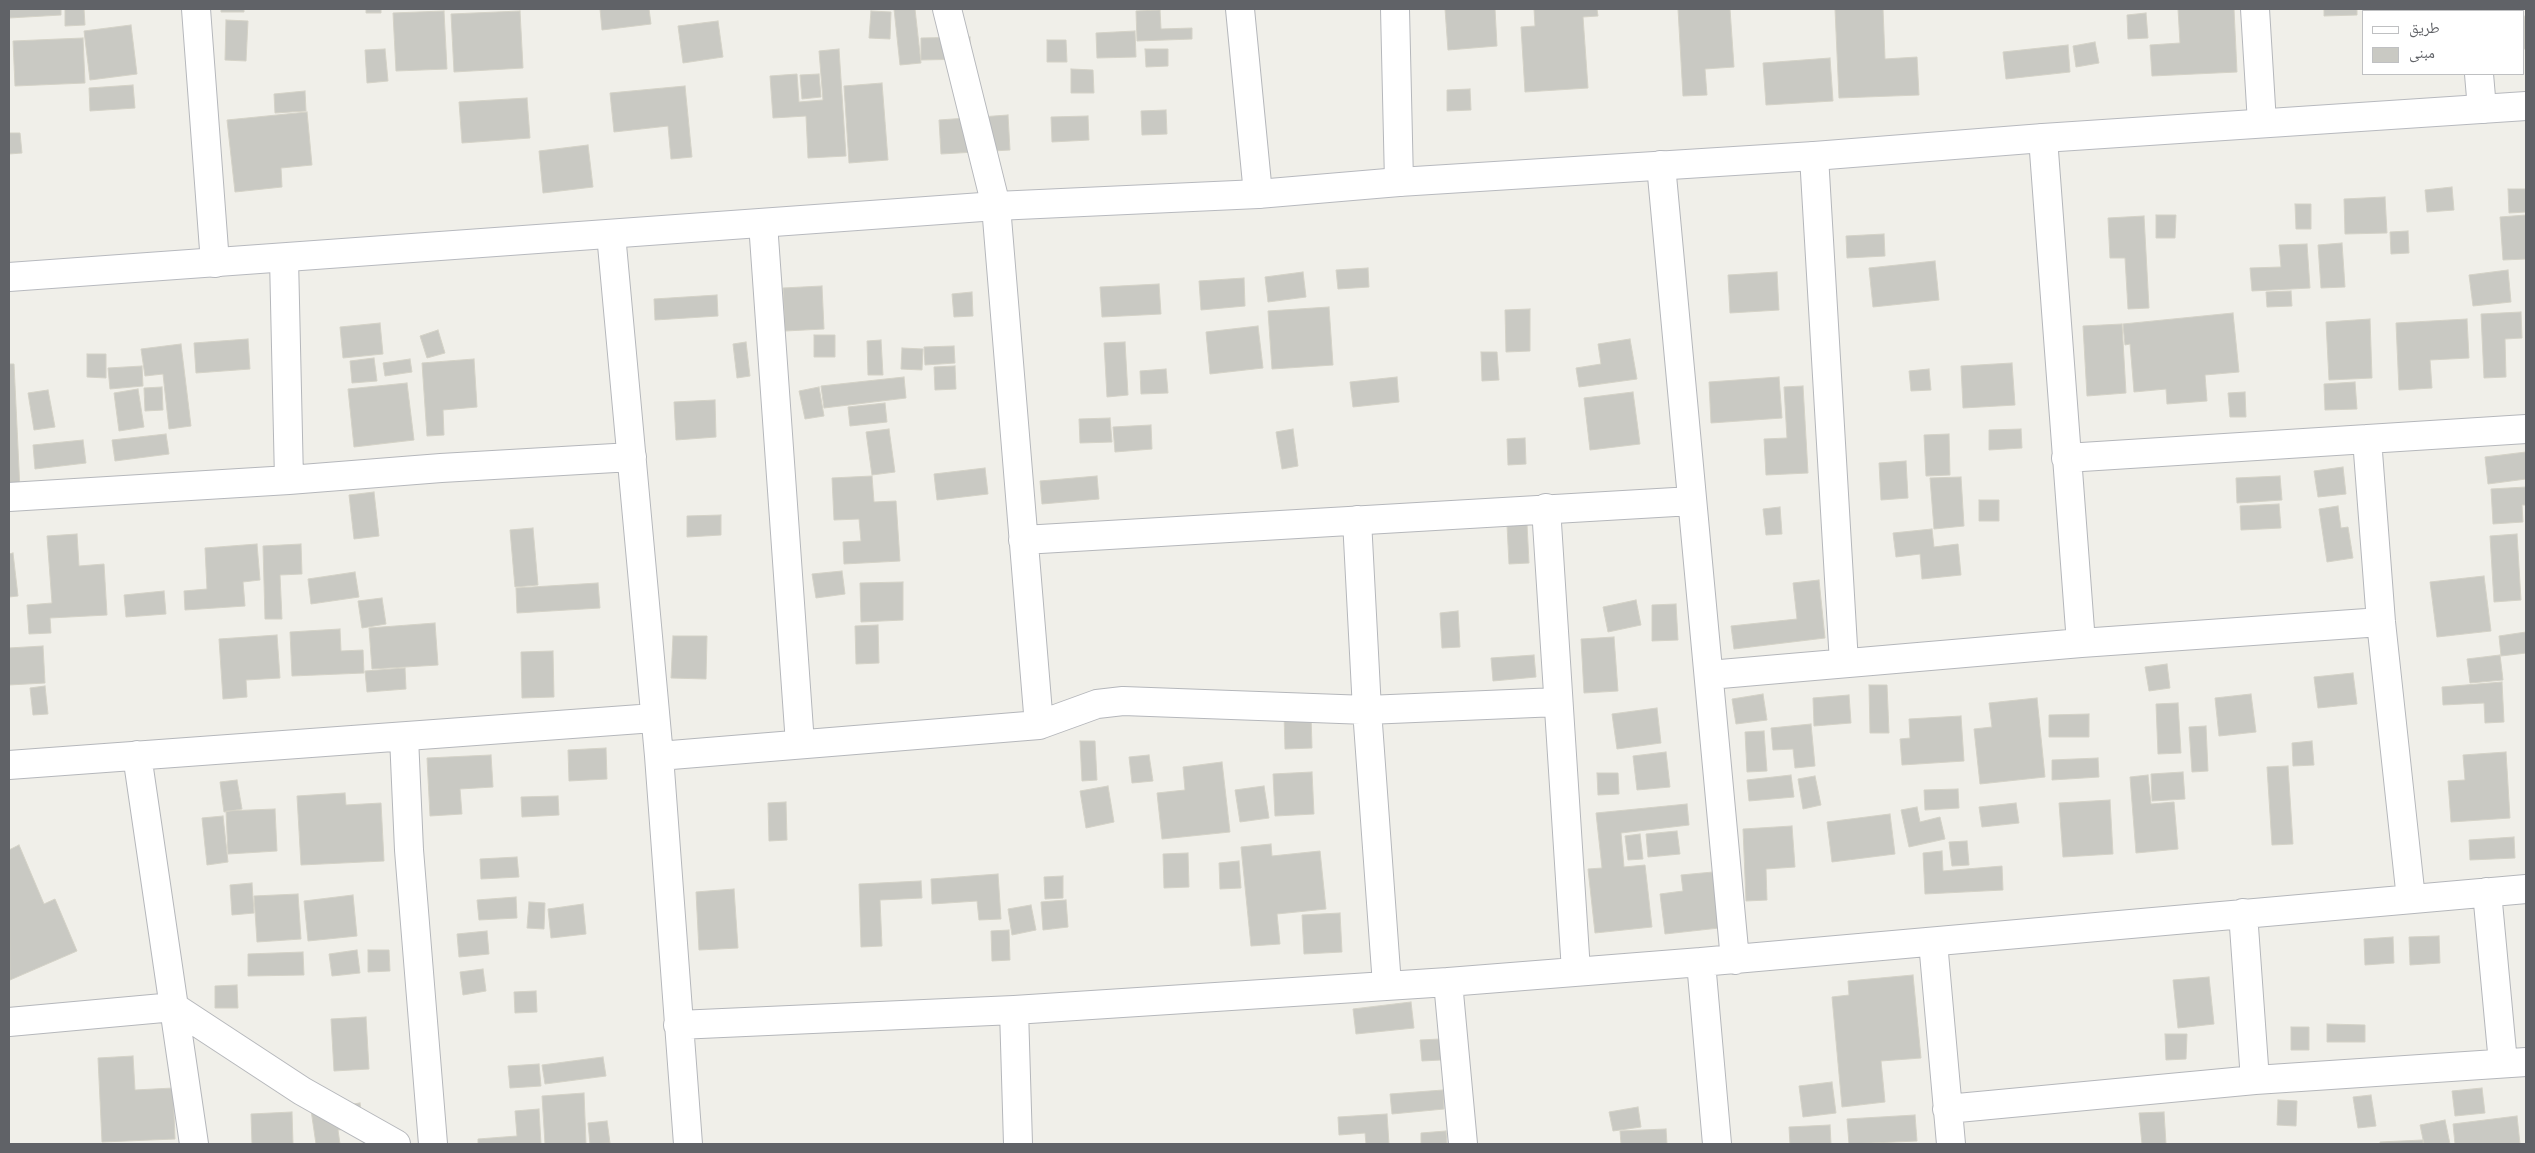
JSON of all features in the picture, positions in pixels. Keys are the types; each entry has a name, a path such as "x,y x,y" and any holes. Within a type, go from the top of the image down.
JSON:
{"street":[{"path":"196,9 215,263"},
{"path":"947,9 996,206 1039,725"},
{"path":"1240,9 1258,194"},
{"path":"1395,9 1399,182"},
{"path":"2255,9 2262,123"},
{"path":"2480,75 2482,109"},
{"path":"9,277 996,206 1258,194 1399,182 1814,156 2043,138 2526,106"},
{"path":"2043,138 2081,643"},
{"path":"1814,156 1844,663"},
{"path":"1661,165 1735,960"},
{"path":"763,223 800,744"},
{"path":"611,234 659,756 688,1144"},
{"path":"284,258 289,480"},
{"path":"2066,458 2526,429"},
{"path":"2367,439 2381,622 2411,899"},
{"path":"9,498 441,468 632,457"},
{"path":"1023,540 1546,508 1692,501"},
{"path":"1546,508 1576,971"},
{"path":"1357,520 1367,710 1387,985"},
{"path":"1709,675 2081,643 2381,622"},
{"path":"659,756 1039,725 1097,704 1123,701 1367,710 1558,702"},
{"path":"9,765 654,718"},
{"path":"404,737 410,859 433,1144"},
{"path":"138,755 194,1144"},
{"path":"678,1025 1014,1010 1448,982 1735,960 2526,889"},
{"path":"1948,1109 2255,1080 2515,1062 2487,892"},
{"path":"2243,913 2255,1080"},
{"path":"1933,942 1951,1144"},
{"path":"1701,962 1717,1144"},
{"path":"1448,982 1463,1144"},
{"path":"9,1022 174,1007 302,1091 396,1144"},
{"path":"1014,1010 1018,1144"}],"building":[{"path":"9,9 61,9 61,15 9,18"},
{"path":"65,9 84,9 85,25 65,26"},
{"path":"221,9 244,9 244,12 221,12"},
{"path":"366,9 381,9 381,13 366,13"},
{"path":"600,9 649,9 651,24 602,30"},
{"path":"894,9 915,9 921,63 900,65"},
{"path":"1445,9 1495,9 1497,46 1448,50"},
{"path":"1534,9 1597,9 1598,16 1583,17 1588,88 1525,92 1521,27 1535,26"},
{"path":"1678,9 1730,9 1734,67 1705,69 1707,95 1683,96"},
{"path":"1835,9 1883,9 1885,59 1917,57 1919,95 1839,98"},
{"path":"2178,9 2234,9 2237,72 2152,76 2150,45 2180,43"},
{"path":"2324,9 2357,9 2357,15 2324,16"},
{"path":"1160,10 1161,29 1192,28 1192,39 1137,41 1136,11"},
{"path":"444,11 447,69 396,71 393,13"},
{"path":"520,11 523,68 454,72 451,14"},
{"path":"871,11 891,12 890,39 869,38"},
{"path":"2146,13 2148,38 2128,39 2127,15"},
{"path":"226,20 248,21 246,61 225,60"},
{"path":"2525,20 2526,24 2525,49"},
{"path":"718,21 723,57 683,63 678,26"},
{"path":"131,25 137,74 90,80 84,31"},
{"path":"1135,31 1136,57 1097,58 1096,33"},
{"path":"970,37 970,59 921,60 921,38"},
{"path":"83,38 85,83 15,86 13,41"},
{"path":"1047,40 1066,40 1067,62 1047,62"},
{"path":"2095,42 2099,63 2076,67 2073,46"},
{"path":"2068,45 2070,72 2006,79 2003,52"},
{"path":"385,49 388,81 367,83 365,50"},
{"path":"839,49 846,156 808,158 806,116 773,118 770,76 797,74 799,102 823,100 819,51"},
{"path":"1145,49 1168,49 1168,66 1146,67"},
{"path":"1830,58 1833,101 1766,105 1763,63"},
{"path":"1071,69 1093,70 1094,93 1071,93"},
{"path":"819,74 821,97 802,99 800,75"},
{"path":"882,83 888,160 849,163 844,86"},
{"path":"133,85 135,108 90,111 89,88"},
{"path":"685,86 692,157 671,159 668,126 614,132 610,93"},
{"path":"1470,89 1471,110 1447,111 1447,90"},
{"path":"305,91 306,111 275,113 274,94"},
{"path":"527,98 530,138 462,143 459,102"},
{"path":"1166,110 1167,134 1142,135 1141,111"},
{"path":"307,112 312,165 281,168 282,187 235,192 227,120"},
{"path":"1008,115 1010,150 941,154 939,120"},
{"path":"1088,116 1089,140 1052,142 1051,117"},
{"path":"9,133 20,133 22,153 9,154"},
{"path":"588,145 593,187 543,193 539,151"},
{"path":"2452,187 2454,210 2427,212 2425,190"},
{"path":"2508,189 2526,189 2526,212 2509,213"},
{"path":"2385,197 2387,233 2345,234 2344,199"},
{"path":"2295,204 2311,204 2311,229 2296,229"},
{"path":"2156,215 2176,215 2175,238 2156,238"},
{"path":"2526,215 2526,259 2503,260 2500,217"},
{"path":"2144,216 2149,308 2128,309 2125,258 2110,258 2108,218"},
{"path":"2408,231 2409,253 2391,254 2390,232"},
{"path":"1884,234 1885,256 1847,258 1846,236"},
{"path":"2342,243 2345,287 2321,288 2318,245"},
{"path":"2307,244 2310,288 2252,291 2250,268 2281,267 2279,245"},
{"path":"1935,261 1939,300 1873,307 1869,268"},
{"path":"1368,268 1369,287 1338,289 1336,270"},
{"path":"2508,270 2511,302 2473,306 2469,275"},
{"path":"1303,272 1306,297 1268,302 1265,277"},
{"path":"1777,272 1779,310 1730,313 1728,275"},
{"path":"1244,278 1245,306 1201,310 1199,281"},
{"path":"1159,284 1161,314 1102,317 1100,287"},
{"path":"822,286 824,329 785,331 783,288"},
{"path":"2291,291 2292,306 2267,307 2266,292"},
{"path":"972,292 973,316 954,317 952,294"},
{"path":"717,295 718,316 655,320 654,299"},
{"path":"1329,307 1333,365 1272,369 1268,311"},
{"path":"1530,309 1530,351 1506,352 1505,310"},
{"path":"2521,312 2522,338 2505,339 2506,377 2484,378 2481,314"},
{"path":"2233,313 2239,372 2205,375 2207,401 2167,404 2166,389 2134,392 2130,344 2125,345 2123,324"},
{"path":"2370,319 2372,378 2329,380 2326,322"},
{"path":"2467,319 2469,358 2430,360 2432,388 2399,390 2396,323"},
{"path":"380,323 383,354 343,358 340,327"},
{"path":"2122,324 2126,393 2087,396 2083,326"},
{"path":"1258,326 1263,368 1210,374 1206,332"},
{"path":"438,330 445,353 427,358 420,336"},
{"path":"814,335 835,335 835,357 814,357"},
{"path":"248,339 250,369 196,373 194,343"},
{"path":"1630,339 1637,379 1579,387 1576,368 1601,364 1598,344"},
{"path":"881,340 883,375 868,375 867,341"},
{"path":"746,342 750,376 737,378 733,344"},
{"path":"1125,342 1128,395 1107,397 1104,343"},
{"path":"181,344 191,426 169,429 163,374 145,376 141,349"},
{"path":"954,346 955,363 925,365 924,347"},
{"path":"902,348 923,349 922,370 901,369"},
{"path":"1481,352 1497,352 1499,380 1482,381"},
{"path":"87,354 106,354 106,378 87,377"},
{"path":"374,358 377,381 352,383 350,361"},
{"path":"410,359 412,372 385,376 383,363"},
{"path":"474,359 477,407 443,410 444,435 427,436 422,363"},
{"path":"2012,363 2015,405 1963,408 1961,366"},
{"path":"9,364 14,364 20,490 9,491"},
{"path":"142,366 143,386 110,389 108,368"},
{"path":"955,366 956,389 935,390 934,367"},
{"path":"1166,369 1168,393 1141,394 1140,371"},
{"path":"1929,369 1931,390 1911,391 1909,371"},
{"path":"904,377 906,398 824,408 821,386"},
{"path":"1397,377 1399,402 1353,407 1350,382"},
{"path":"1779,377 1782,418 1711,423 1709,382"},
{"path":"2355,382 2357,409 2325,410 2324,384"},
{"path":"407,383 414,440 354,447 348,389"},
{"path":"1803,386 1808,473 1766,475 1764,439 1787,438 1784,387"},
{"path":"162,387 163,410 145,411 144,388"},
{"path":"819,387 824,416 805,419 799,391"},
{"path":"138,389 144,427 119,431 114,393"},
{"path":"48,390 55,427 34,430 28,393"},
{"path":"1633,392 1640,444 1590,450 1584,398"},
{"path":"2245,392 2246,417 2230,417 2228,393"},
{"path":"715,400 716,437 676,440 674,402"},
{"path":"885,403 887,422 850,426 848,407"},
{"path":"1110,418 1112,442 1080,443 1079,419"},
{"path":"1151,425 1152,449 1115,452 1113,427"},
{"path":"889,429 895,472 872,475 866,432"},
{"path":"1293,429 1298,466 1282,469 1276,432"},
{"path":"2021,429 2022,448 1989,450 1989,430"},
{"path":"166,434 169,454 115,461 112,440"},
{"path":"1949,434 1950,475 1926,476 1924,435"},
{"path":"1525,438 1526,464 1508,465 1507,439"},
{"path":"83,440 86,463 35,469 33,445"},
{"path":"2526,452 2526,479 2488,484 2485,457"},
{"path":"1906,461 1908,498 1881,500 1879,463"},
{"path":"2343,467 2346,494 2318,497 2314,471"},
{"path":"985,468 988,494 937,500 934,474"},
{"path":"872,476 874,502 896,501 900,561 844,564 843,542 861,541 859,519 834,520 832,478"},
{"path":"1097,476 1099,499 1042,504 1040,481"},
{"path":"2280,476 2282,500 2237,503 2236,478"},
{"path":"1961,477 1964,526 1934,529 1930,478"},
{"path":"2526,487 2526,505 2522,505 2523,522 2493,524 2491,489"},
{"path":"374,492 379,536 354,539 349,495"},
{"path":"1979,500 1999,500 1999,521 1979,521"},
{"path":"2279,504 2281,528 2241,530 2240,506"},
{"path":"2338,506 2341,528 2348,527 2353,558 2327,562 2319,509"},
{"path":"1780,507 1782,534 1766,535 1763,509"},
{"path":"721,515 721,535 687,537 687,516"},
{"path":"1527,524 1529,563 1509,564 1507,525"},
{"path":"533,528 538,585 515,587 510,530"},
{"path":"1932,529 1934,547 1958,544 1961,575 1922,579 1920,554 1896,557 1893,533"},
{"path":"77,534 79,566 104,564 107,615 50,618 51,633 29,634 27,605 52,603 47,536"},
{"path":"2517,534 2521,600 2494,602 2490,536"},
{"path":"257,544 260,580 243,582 245,606 185,610 184,591 207,589 205,548"},
{"path":"301,544 302,574 280,575 282,619 265,619 263,546"},
{"path":"13,553 18,596 9,597 9,554"},
{"path":"842,571 845,594 816,598 812,574"},
{"path":"355,572 359,597 311,604 308,579"},
{"path":"2484,576 2491,631 2437,637 2430,582"},
{"path":"1819,580 1825,638 1734,649 1731,626 1797,619 1793,583"},
{"path":"903,582 903,620 861,622 860,583"},
{"path":"598,583 600,608 517,613 516,588"},
{"path":"164,591 166,614 126,617 124,595"},
{"path":"382,598 386,624 362,628 358,601"},
{"path":"1636,600 1641,625 1608,632 1603,607"},
{"path":"1676,604 1678,640 1652,641 1652,605"},
{"path":"1458,611 1460,647 1442,648 1440,613"},
{"path":"435,623 438,665 372,669 369,628"},
{"path":"878,625 879,663 856,664 855,626"},
{"path":"340,629 341,651 363,650 364,673 292,676 290,632"},
{"path":"2526,632 2526,653 2501,656 2499,636"},
{"path":"277,635 280,678 246,680 247,697 223,699 219,639"},
{"path":"673,636 707,636 706,679 671,678"},
{"path":"1614,637 1618,691 1584,693 1581,639"},
{"path":"43,646 45,683 9,685 9,648"},
{"path":"553,651 554,697 522,698 521,652"},
{"path":"1534,655 1536,677 1493,681 1491,658"},
{"path":"2500,655 2503,680 2470,683 2467,659"},
{"path":"2167,664 2170,688 2149,691 2145,667"},
{"path":"405,668 406,689 367,692 365,671"},
{"path":"2353,673 2357,704 2318,708 2314,677"},
{"path":"2502,682 2504,722 2485,723 2484,703 2443,705 2442,687"},
{"path":"1869,685 1887,685 1889,733 1870,733"},
{"path":"45,686 48,714 33,715 30,688"},
{"path":"1763,694 1767,720 1736,724 1732,699"},
{"path":"2251,694 2256,732 2219,736 2215,698"},
{"path":"1849,695 1851,723 1814,726 1813,698"},
{"path":"2037,698 2045,777 1980,784 1974,729 1992,727 1989,703"},
{"path":"2178,703 2181,753 2158,754 2156,704"},
{"path":"1657,708 1661,743 1617,749 1612,714"},
{"path":"1311,714 1312,748 1285,749 1284,715"},
{"path":"2089,714 2089,737 2049,737 2049,715"},
{"path":"1961,716 1964,761 1902,765 1900,739 1910,738 1909,719"},
{"path":"1811,724 1815,766 1795,768 1793,749 1773,750 1771,728"},
{"path":"2206,726 2208,771 2192,772 2189,727"},
{"path":"1764,731 1767,771 1747,772 1745,732"},
{"path":"1080,741 1095,741 1097,780 1082,781"},
{"path":"2312,741 2314,765 2293,766 2292,743"},
{"path":"606,748 607,779 569,781 568,750"},
{"path":"1666,752 1670,787 1637,790 1633,756"},
{"path":"2506,752 2510,818 2451,822 2448,781 2465,780 2463,755"},
{"path":"491,755 493,787 460,789 462,814 430,816 427,758"},
{"path":"1149,755 1153,781 1132,783 1129,757"},
{"path":"2098,758 2099,777 2052,780 2052,760"},
{"path":"1222,762 1230,832 1162,839 1157,793 1185,790 1183,767"},
{"path":"2288,766 2293,844 2272,845 2267,767"},
{"path":"1312,772 1314,814 1275,816 1273,774"},
{"path":"2183,772 2185,799 2152,801 2151,774"},
{"path":"1597,773 1618,773 1619,794 1598,795"},
{"path":"1791,775 1794,797 1749,801 1747,780"},
{"path":"2148,775 2151,804 2174,802 2178,849 2136,853 2130,777"},
{"path":"1815,776 1821,805 1803,809 1798,779"},
{"path":"237,780 242,809 224,812 220,782"},
{"path":"1108,786 1114,822 1086,828 1080,791"},
{"path":"1264,786 1269,818 1240,822 1235,790"},
{"path":"1958,789 1959,808 1925,810 1924,790"},
{"path":"345,793 346,805 381,803 384,861 301,865 297,796"},
{"path":"558,796 559,815 522,817 521,797"},
{"path":"2110,800 2113,854 2063,857 2059,803"},
{"path":"786,802 787,840 769,841 768,803"},
{"path":"2016,803 2019,823 1982,827 1979,807"},
{"path":"1687,804 1689,825 1621,833 1624,867 1645,865 1652,927 1595,933 1588,869 1602,868 1596,813"},
{"path":"1917,807 1920,822 1940,817 1945,839 1909,847 1901,810"},
{"path":"275,809 277,851 228,854 226,811"},
{"path":"1890,814 1895,854 1832,862 1827,822"},
{"path":"223,816 228,862 207,865 202,818"},
{"path":"1792,826 1795,867 1766,869 1767,900 1746,901 1743,829"},
{"path":"1677,831 1680,854 1648,857 1646,834"},
{"path":"1640,834 1643,859 1628,860 1625,836"},
{"path":"2514,837 2515,858 2470,860 2469,840"},
{"path":"1967,841 1969,865 1952,866 1949,842"},
{"path":"1271,844 1272,856 1320,851 1326,909 1277,914 1280,944 1251,946 1241,847"},
{"path":"19,845 44,904 55,899 77,951 10,980 9,850"},
{"path":"1942,851 1943,871 2002,866 2003,890 1925,894 1923,853"},
{"path":"1188,853 1189,887 1164,888 1163,854"},
{"path":"517,857 519,877 481,879 480,859"},
{"path":"1239,861 1241,888 1220,889 1219,863"},
{"path":"1713,872 1719,928 1665,934 1660,894 1683,891 1681,875"},
{"path":"998,874 1001,919 979,920 977,901 932,904 931,879"},
{"path":"1063,876 1063,898 1045,899 1044,877"},
{"path":"921,881 922,898 880,900 882,946 861,947 859,884"},
{"path":"252,883 254,913 232,915 230,885"},
{"path":"734,889 738,948 699,950 696,892"},
{"path":"298,894 301,939 257,942 254,896"},
{"path":"353,895 357,936 308,941 304,901"},
{"path":"516,897 517,918 479,920 477,900"},
{"path":"1066,900 1068,927 1043,930 1041,902"},
{"path":"529,902 545,903 544,929 527,928"},
{"path":"583,904 586,934 551,938 548,909"},
{"path":"1031,905 1036,930 1012,935 1008,909"},
{"path":"1340,913 1342,952 1304,954 1302,915"},
{"path":"1009,930 1010,960 992,961 991,931"},
{"path":"487,931 489,954 459,957 457,934"},
{"path":"2439,936 2440,963 2410,965 2409,937"},
{"path":"2393,937 2394,963 2365,965 2364,939"},
{"path":"357,950 360,973 332,976 329,954"},
{"path":"368,950 389,950 390,971 368,972"},
{"path":"303,952 304,975 248,976 248,954"},
{"path":"483,969 486,991 463,995 460,972"},
{"path":"1913,975 1921,1058 1881,1061 1885,1102 1842,1107 1832,997 1849,995 1848,981"},
{"path":"2209,977 2214,1024 2178,1028 2173,980"},
{"path":"237,985 238,1008 215,1008 215,986"},
{"path":"536,991 537,1012 515,1013 514,992"},
{"path":"1411,1002 1414,1028 1356,1034 1353,1009"},
{"path":"366,1017 369,1069 334,1071 331,1019"},
{"path":"2327,1024 2365,1025 2365,1042 2327,1042"},
{"path":"2291,1027 2309,1027 2309,1050 2291,1050"},
{"path":"2165,1034 2187,1034 2186,1059 2166,1060"},
{"path":"1440,1039 1441,1060 1422,1061 1420,1040"},
{"path":"133,1056 135,1090 173,1088 175,1139 102,1142 98,1058"},
{"path":"603,1057 606,1076 545,1084 542,1065"},
{"path":"539,1064 541,1086 510,1088 508,1066"},
{"path":"1832,1082 1836,1113 1803,1117 1799,1086"},
{"path":"2482,1088 2485,1113 2455,1116 2452,1091"},
{"path":"1443,1090 1444,1109 1392,1114 1390,1094"},
{"path":"584,1093 586,1144 545,1144 542,1096"},
{"path":"2371,1095 2376,1126 2358,1128 2353,1097"},
{"path":"2278,1100 2297,1101 2296,1126 2277,1125"},
{"path":"360,1103 363,1127 338,1130 340,1144 316,1144 311,1110"},
{"path":"1638,1107 1641,1127 1613,1131 1609,1112"},
{"path":"539,1109 541,1144 478,1144 478,1139 517,1136 515,1111"},
{"path":"292,1112 293,1144 252,1144 251,1114"},
{"path":"2164,1112 2166,1144 2142,1144 2139,1113"},
{"path":"1387,1114 1389,1144 1366,1144 1365,1133 1339,1135 1338,1117"},
{"path":"1915,1115 1917,1141 1849,1144 1847,1119"},
{"path":"2517,1116 2520,1144 2455,1144 2453,1124"},
{"path":"2445,1120 2450,1144 2424,1144 2420,1125"},
{"path":"607,1121 610,1143 590,1144 588,1123"},
{"path":"1830,1125 1831,1144 1790,1144 1789,1127"},
{"path":"1666,1129 1667,1144 1621,1144 1620,1131"},
{"path":"1446,1131 1447,1144 1421,1144 1421,1133"},
{"path":"2423,1140 2423,1144 2380,1144 2380,1142"}]}
